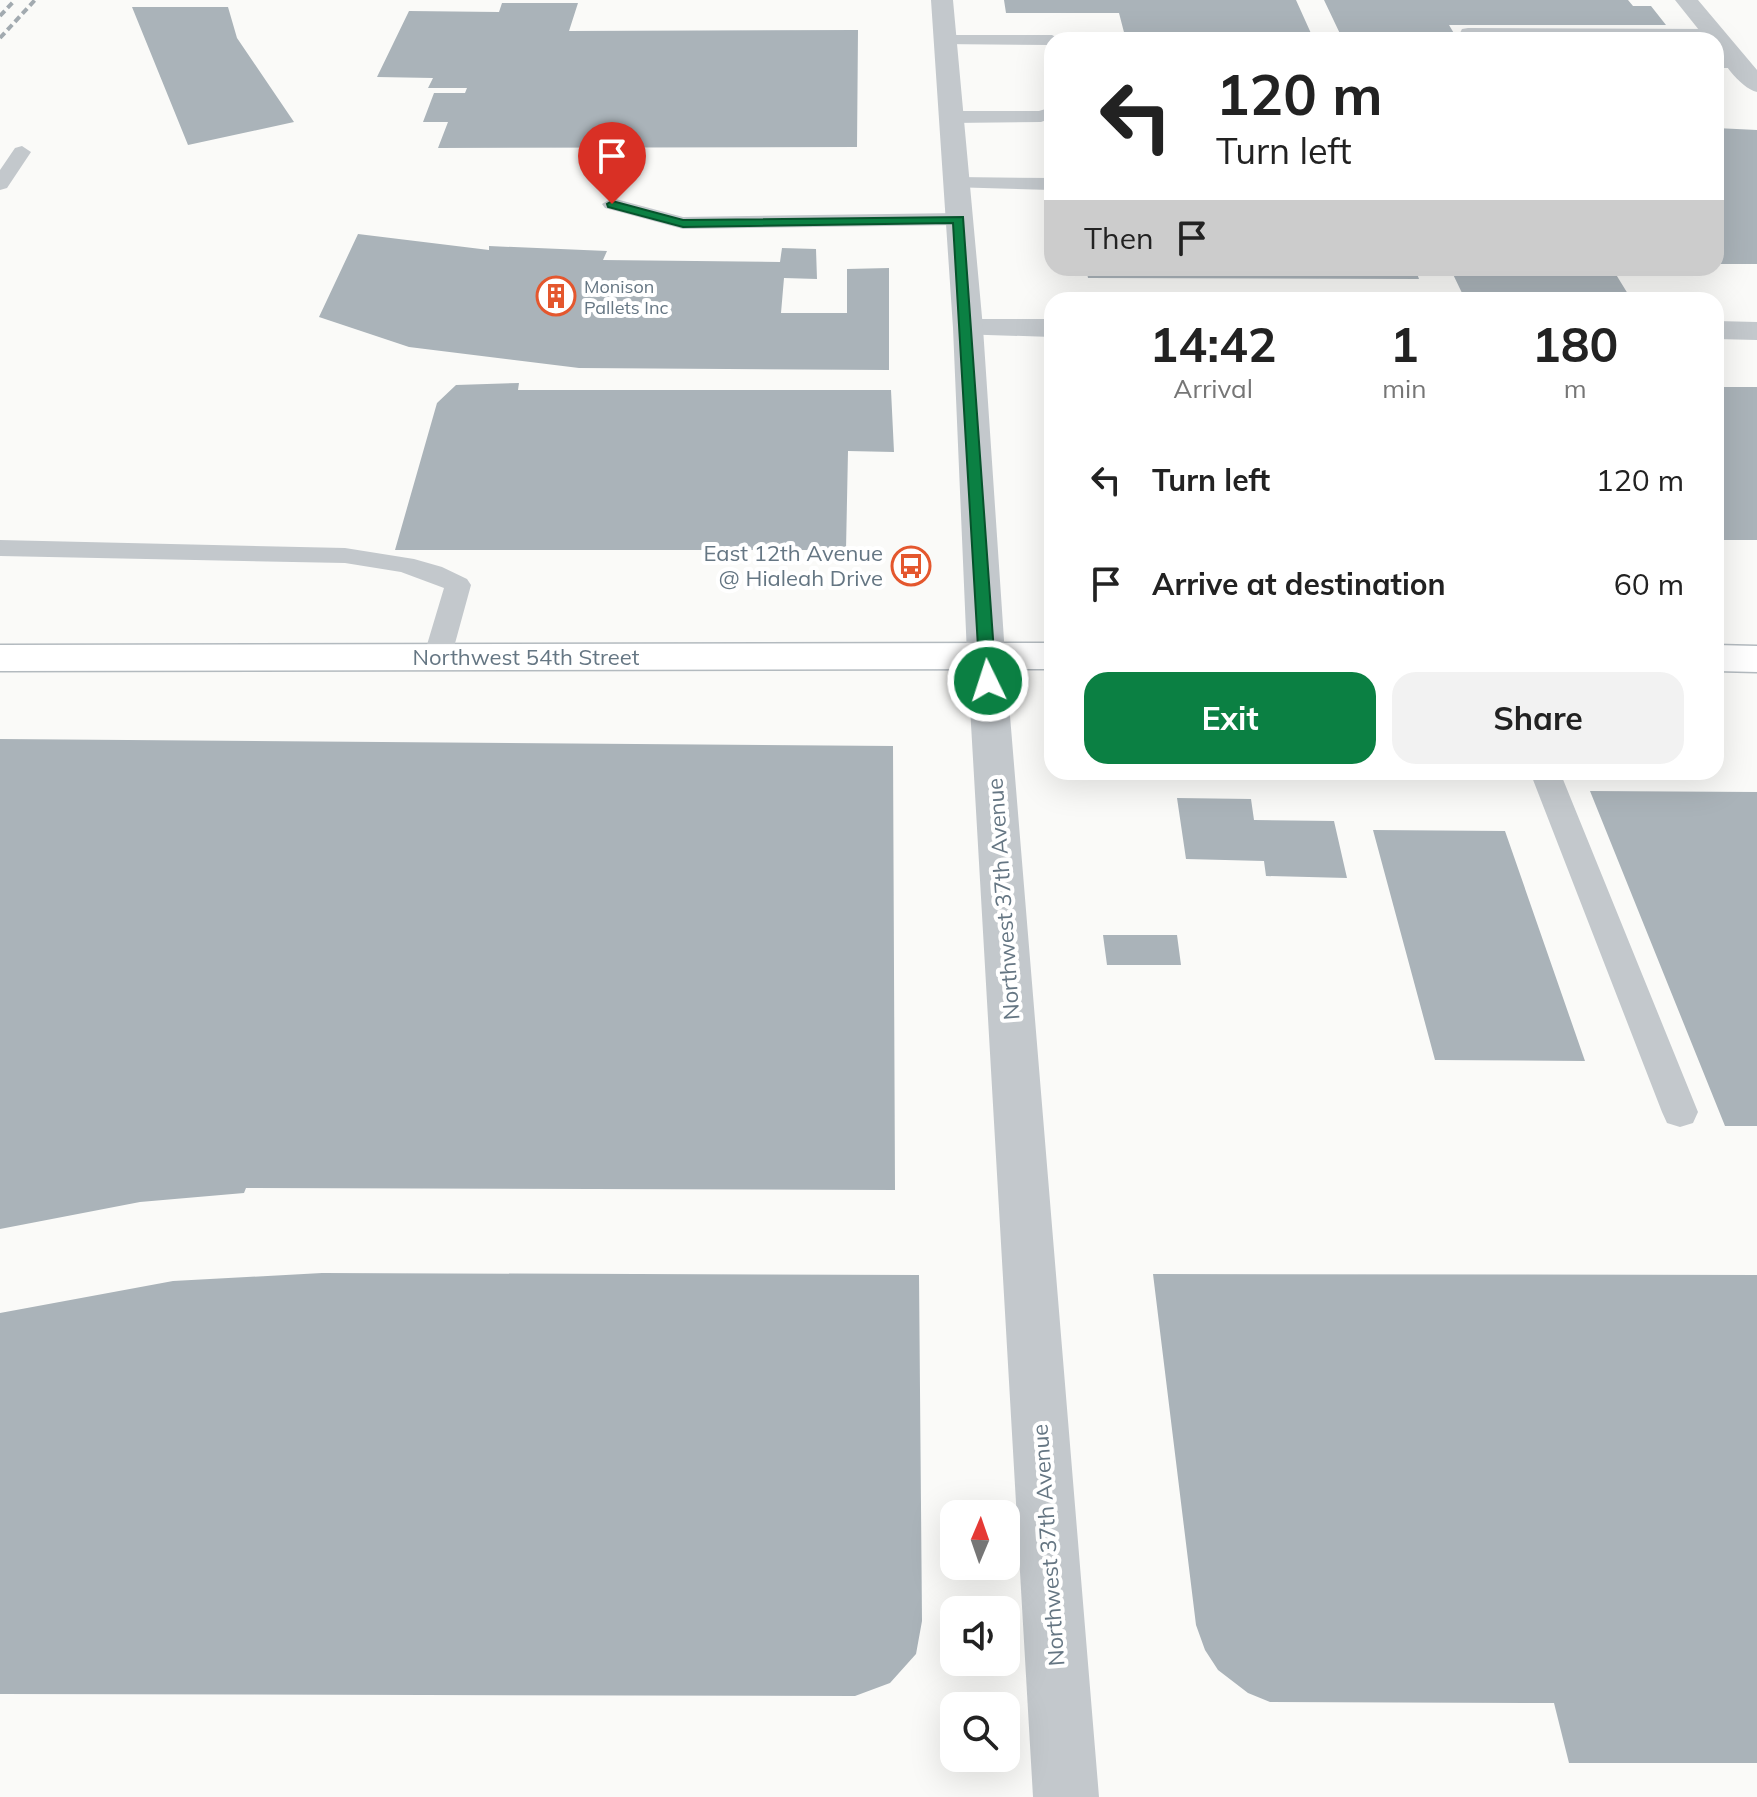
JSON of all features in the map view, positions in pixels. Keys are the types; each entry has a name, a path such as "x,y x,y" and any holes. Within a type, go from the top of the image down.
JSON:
{"main road":[{"name":"Northwest 54th Street","path":"0,658 1044,656"},
{"path":"1724,658 1757,659"}],"street":[{"name":"Northwest 37th Avenue","path":"942,0 968,328 986,655 1066,1797"},
{"path":"1686,0 1712,32"},
{"path":"1728,63 1757,85"},
{"path":"968,328 1044,328"},
{"path":"1724,330 1757,331"}],"lane":[{"path":"945,40 1044,40"},
{"path":"951,117 1044,115"},
{"path":"0,184 22,152"},
{"path":"956,183 1044,184"},
{"path":"612,204 683,223 959,219"},
{"path":"0,548 325,556 389,561 422,568 458,585 437,658"},
{"path":"1548,780 1680,1112"}],"building":[{"path":"1004,0 1296,0 1310,32 1124,32 1119,13 1006,13"},
{"path":"1324,0 1628,0 1633,6 1651,6 1666,25 1449,25 1453,32 1339,32"},
{"path":"502,3 578,3 569,31 858,30 857,147 438,148 448,122 423,122 434,93 465,93 467,88 428,88 433,78 377,77 409,11 499,12"},
{"path":"132,7 228,7 237,38 294,122 188,145"},
{"path":"1724,128 1757,130 1757,264 1724,264"},
{"name":"Monison Pallets Inc","path":"358,234 489,250 489,246 607,251 603,260 780,262 782,248 816,249 817,279 784,278 781,313 847,313 847,269 889,268 889,370 579,368 409,347 319,317"},
{"path":"1418,276 1419,279 1088,278"},
{"path":"1454,276 1617,276 1627,292 1462,292"},
{"path":"519,383 518,390 891,390 894,452 848,451 846,550 395,550 437,403 456,385"},
{"path":"1724,387 1757,387 1757,540 1724,540"},
{"path":"0,739 893,746 895,1190 246,1188 244,1193 140,1202 0,1229"},
{"path":"1590,791 1757,792 1757,1126 1725,1126"},
{"path":"1177,798 1251,799 1254,820 1334,821 1347,878 1266,876 1264,861 1186,859"},
{"path":"1373,830 1505,831 1585,1061 1435,1060"},
{"path":"1103,935 1177,935 1181,965 1107,965"},
{"path":"322,1273 919,1275 922,1621 916,1654 890,1683 855,1696 0,1694 0,1313 173,1281"},
{"path":"1153,1274 1757,1275 1757,1763 1569,1763 1554,1703 1270,1702 1248,1693 1218,1670 1205,1650 1196,1625"}],"railway":[{"path":"0,16 15,0"},
{"path":"0,38 35,0"}],"place":[{"name":"Monison Pallets Inc","path":"556,296"},
{"name":"East 12th Avenue @ Hialeah Drive","path":"911,566"}],"route":[{"path":"612,204 683,223 959,219 988,681"}]}
